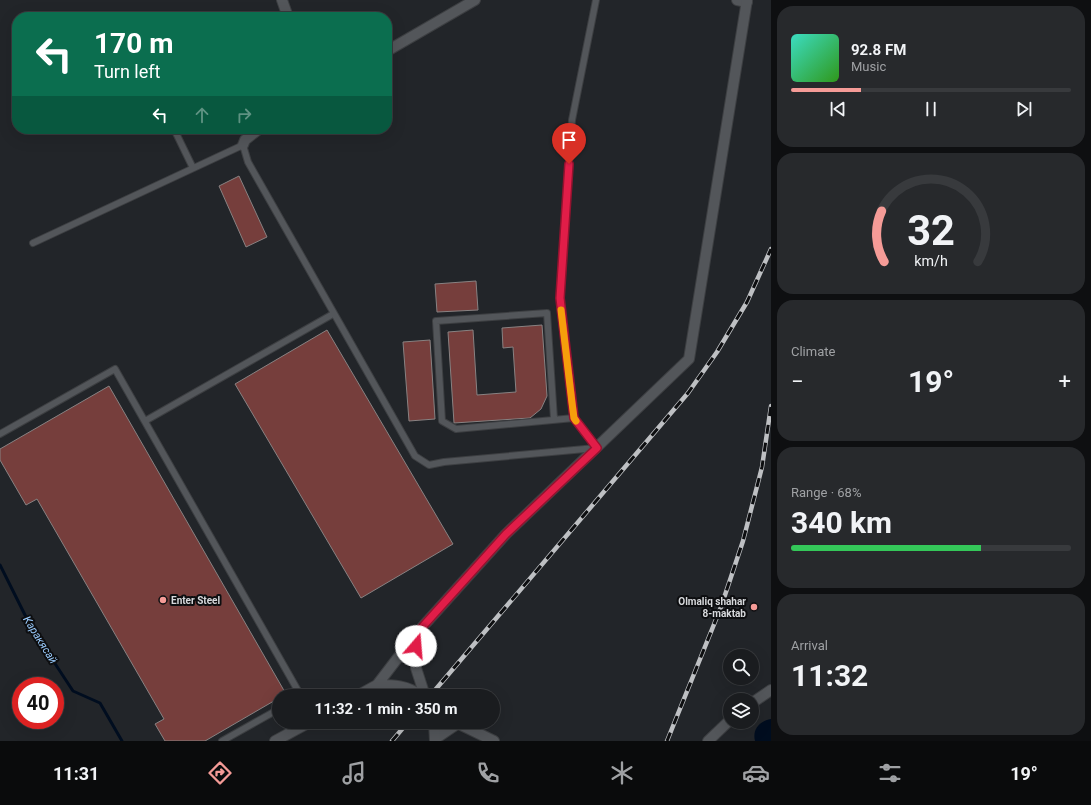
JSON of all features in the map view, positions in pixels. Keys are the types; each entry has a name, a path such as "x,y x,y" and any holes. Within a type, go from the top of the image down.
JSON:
{"street":[{"path":"282,0 286,12"},
{"path":"392,48 475,0"},
{"path":"370,689 377,685 416,634 506,534 689,359 747,1 737,0"},
{"path":"243,145 245,140 253,134"},
{"path":"416,634 416,668 423,689"},
{"path":"377,685 398,685 409,689"},
{"path":"759,698 771,690"},
{"path":"708,741 723,727"},
{"path":"275,741 297,729"},
{"path":"434,729 435,740"},
{"path":"435,740 449,729"},
{"path":"468,729 492,741"}],"lane":[{"path":"596,0 572,120 560,298 574,418 597,448"},
{"path":"176,134 193,168"},
{"path":"33,243 243,145 248,162 414,456 429,465 444,462 597,448"},
{"path":"554,419 547,313 436,321 442,421 456,429 574,418"},
{"path":"145,421 333,314"},
{"path":"0,434 115,369 297,689"},
{"path":"222,741 272,714"}],"water":[{"path":"771,719 771,741 755,741 754,737 756,729 759,729 759,725"}],"building":[{"path":"239,176 267,237 246,247 219,186"},
{"path":"476,281 478,310 437,312 435,284"},
{"path":"542,325 547,396 541,409 530,418 454,423 448,332 473,330 477,395 516,392 513,347 503,348 502,328"},
{"path":"327,330 453,544 361,598 235,384"},
{"path":"430,340 435,419 409,421 403,342"},
{"name":"Enter Steel","path":"109,386 283,689 272,689 272,702 205,741 165,741 155,724 164,719 37,499 26,505 0,460 0,449"}],"waterway":[{"name":"Каракясай","path":"0,565 31,627 73,691 100,703 122,741"}],"railway":[{"path":"436,689 688,393 717,352 747,302 771,249"},
{"path":"667,741 721,607 743,541 762,467 771,406"},
{"path":"392,741 402,729"}],"slow traffic":[{"path":"561,310 574,418 576,421"}],"place":[{"name":"Enter Steel","path":"163,600"},
{"name":"Olmaliq shahar 8-maktab","path":"754,607"}],"route":[{"path":"416,646 416,634 506,534 597,448 574,418 560,298 569,164"}]}
